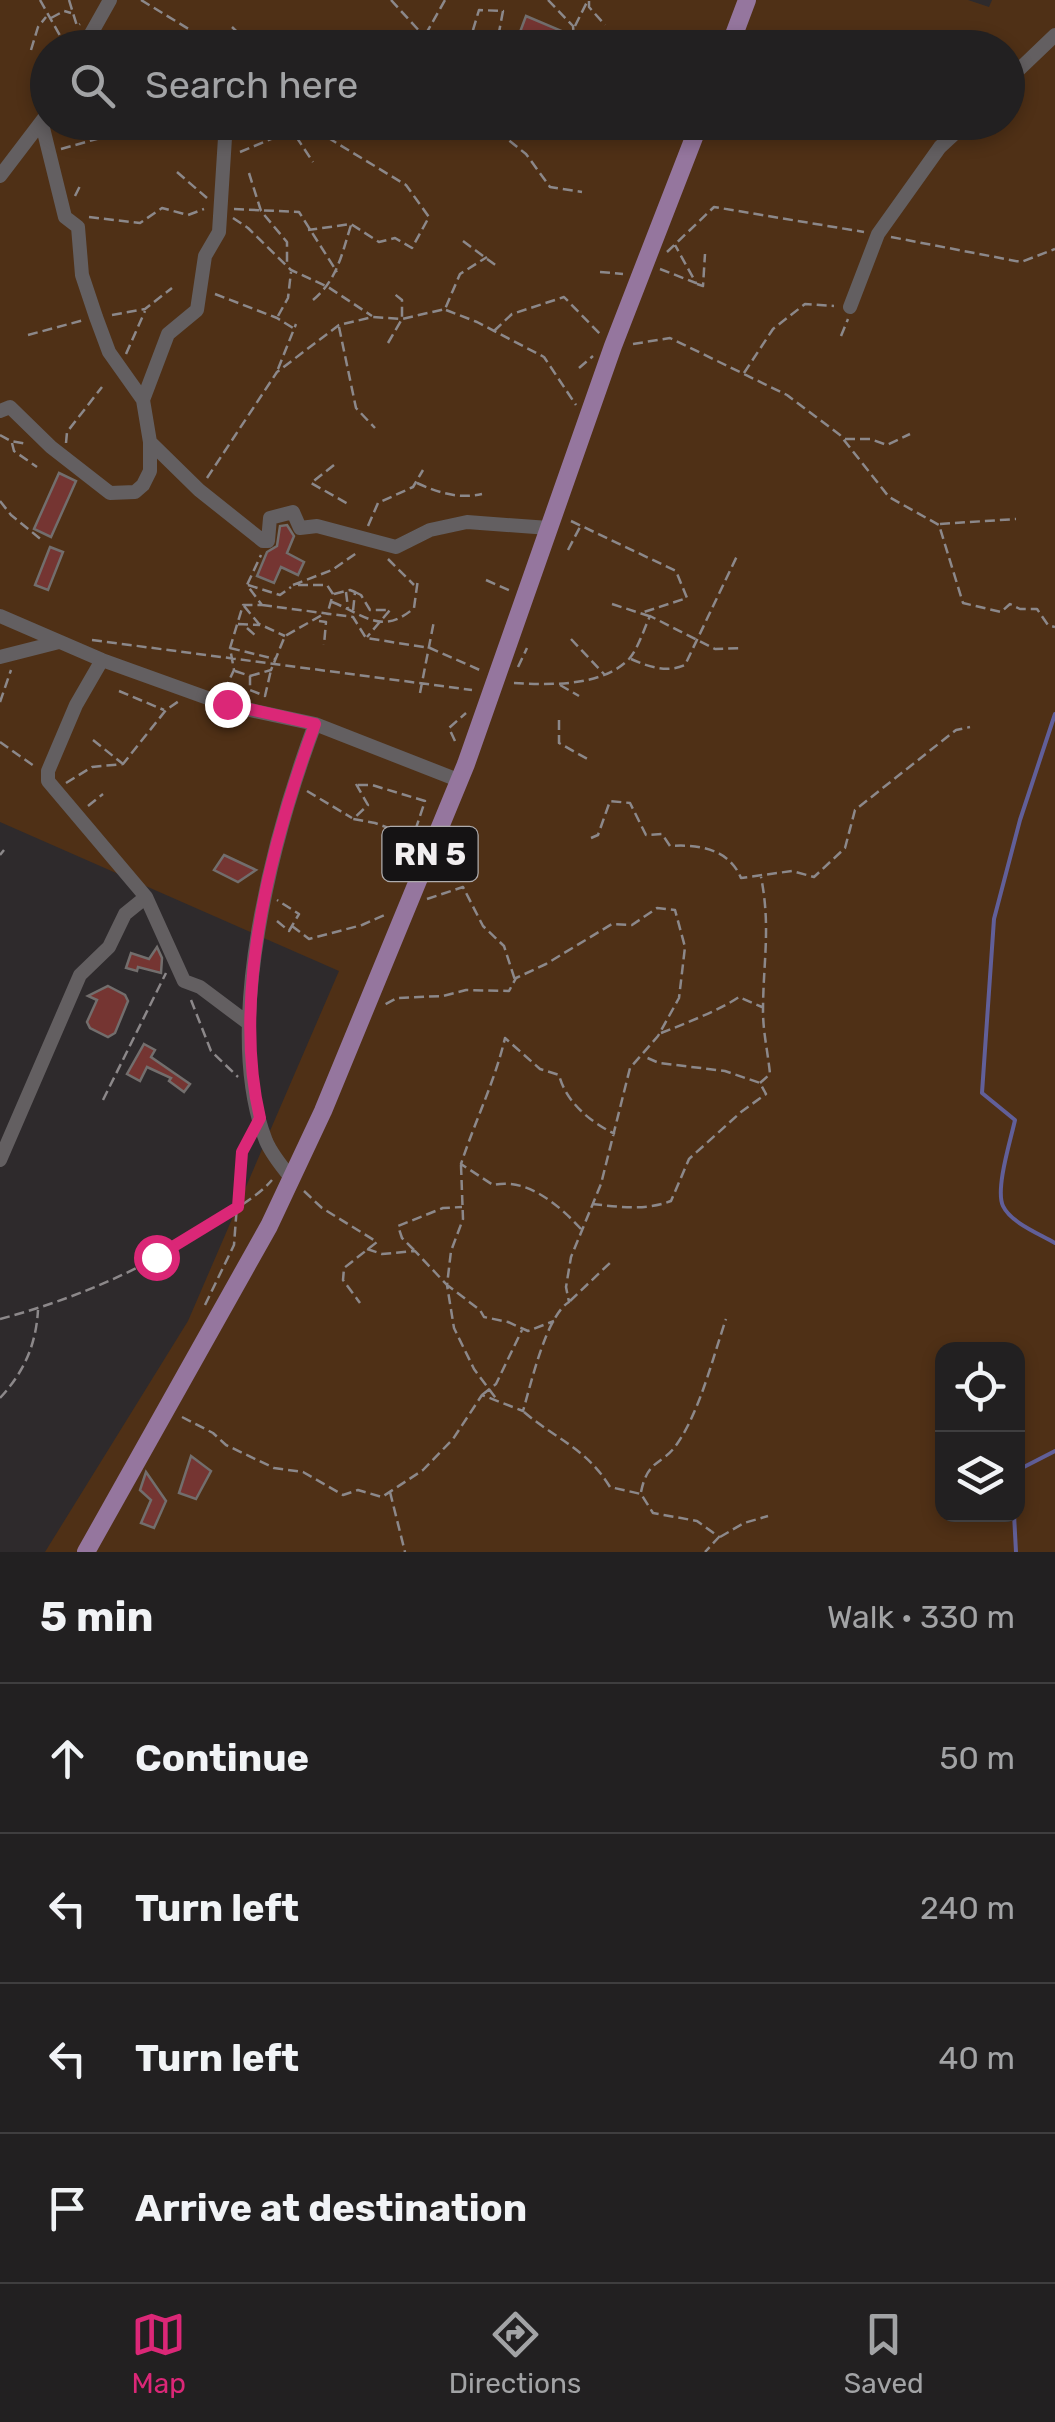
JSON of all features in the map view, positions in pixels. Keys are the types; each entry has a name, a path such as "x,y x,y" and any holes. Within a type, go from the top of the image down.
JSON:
{"main road":[{"path":"736,30 747,0"},
{"name":"RN 5","path":"86,1552 269,1226 287,1173 361,1018 434,844 498,675 613,346 693,140"}],"street":[{"path":"92,30 108,3"},
{"path":"1025,64 1055,35"},
{"path":"0,176 30,137"},
{"path":"0,411 10,407 51,447 110,493 134,492 150,471 143,400 109,352 82,275 78,227 65,217 47,140"},
{"path":"143,400 164,341 196,310 206,256 220,232 228,140"},
{"path":"850,307 878,234 948,140"},
{"path":"150,442 199,490 258,538 268,540 270,518 294,512 300,528 317,526 403,546 422,533 468,522 552,521"},
{"path":"0,616 102,660 233,706 315,724 458,780"},
{"path":"7,656 59,641"},
{"path":"102,660 76,705 47,776 146,897 184,981 200,987 248,1023"},
{"path":"287,1173 267,1143 253,1092 248,1023 273,852 315,724"},
{"path":"0,1160 80,975 109,947 125,914 146,897"}],"path":[{"path":"40,0 56,30"},
{"path":"69,0 77,26 108,3"},
{"path":"142,0 190,30"},
{"path":"390,0 418,30"},
{"path":"427,30 445,0"},
{"path":"497,30 503,11 500,0"},
{"path":"548,0 573,30"},
{"path":"574,30 590,0"},
{"path":"590,0 589,7 605,26"},
{"path":"473,30 479,10 503,11"},
{"path":"37,30 48,17 64,11 72,13"},
{"path":"232,27 235,30"},
{"path":"48,153 94,140"},
{"path":"226,158 269,140"},
{"path":"299,140 313,162"},
{"path":"308,230 351,224 379,242 395,238 412,248 429,217 406,185 328,140"},
{"path":"508,140 526,154 550,188 582,192"},
{"path":"78,227 85,217 140,223 162,208 188,215 214,204 177,172"},
{"path":"249,173 262,211 287,242 288,298 277,318"},
{"path":"645,268 714,207 1021,262 1055,249"},
{"path":"222,211 299,212 337,272"},
{"path":"222,211 248,228 289,269 328,287 373,316"},
{"path":"313,300 337,272 351,224"},
{"path":"462,241 498,267"},
{"path":"674,246 696,283"},
{"path":"600,272 645,268 703,286 705,254"},
{"path":"445,310 460,274 486,257"},
{"path":"199,490 277,372 294,326 200,286"},
{"path":"388,344 402,319 402,300 392,292"},
{"path":"494,331 512,314 564,297 613,346 670,338 788,395 844,440 890,497 939,524 1016,519"},
{"path":"743,374 773,329 805,304 850,307"},
{"path":"120,366 146,309"},
{"path":"277,372 339,325 373,316 402,319 445,310 544,357 587,423"},
{"path":"339,325 356,408 375,428"},
{"path":"64,457 68,432 102,387"},
{"path":"844,440 870,439 888,444 910,434"},
{"path":"0,435 11,441 51,447"},
{"path":"11,441 14,452 37,467"},
{"path":"334,465 311,483 350,506"},
{"path":"247,584 280,595 293,585 332,570 369,540 378,503 416,484 423,470"},
{"path":"416,484 439,494 465,498 482,494"},
{"path":"0,501 43,541"},
{"path":"552,521 580,525 676,571 686,598 641,613"},
{"path":"939,524 963,603 1001,612 1010,604 1020,609 1037,609 1048,625 1055,627"},
{"path":"568,550 580,525"},
{"path":"247,584 268,540"},
{"path":"369,540 415,586"},
{"path":"630,658 674,670 685,664 736,556"},
{"path":"332,602 380,623 398,621 414,608 418,579"},
{"path":"486,580 526,598"},
{"path":"247,584 262,605"},
{"path":"250,676 250,690 265,696 286,636 325,615 332,602 333,594 327,585 293,585"},
{"path":"347,591 348,608"},
{"path":"333,594 356,592 370,610 390,610 366,638"},
{"path":"353,611 356,592"},
{"path":"244,604 352,617 366,638 430,648 511,682 559,684 605,674 630,658 650,616"},
{"path":"233,706 223,688 234,670 230,648 244,604"},
{"path":"244,604 261,625 286,636"},
{"path":"612,604 650,616 715,649 742,648"},
{"path":"317,620 326,622 324,645"},
{"path":"420,693 434,620"},
{"path":"237,624 261,625"},
{"path":"245,626 257,636"},
{"path":"79,638 472,690"},
{"path":"571,638 605,674"},
{"path":"230,648 277,660"},
{"path":"519,665 527,648"},
{"path":"0,702 10,676 7,656"},
{"path":"234,670 250,676 271,670"},
{"path":"559,684 579,696"},
{"path":"78,774 92,767 123,764 166,710 119,692"},
{"path":"559,720 559,743 591,761"},
{"path":"591,838 598,835 610,801 630,803 646,835 662,834 670,846 709,848 735,864 741,878 792,871 814,877 845,848 855,810 956,730 970,727"},
{"path":"94,740 123,764"},
{"path":"0,742 47,776"},
{"path":"293,783 353,819 375,822 434,844"},
{"path":"353,819 368,805 356,784 372,785 425,801 414,837"},
{"path":"78,812 103,794"},
{"path":"760,1083 770,1074 762,1008 768,952 767,906 761,876"},
{"path":"292,926 308,938 362,925 409,904 463,887 483,926 504,946 515,980"},
{"path":"266,901 298,914 290,931 266,901"},
{"path":"361,1018 397,998 443,996 466,990 509,992 515,980 612,924 632,924 657,908 675,910 686,947 679,998 660,1033 630,1068 615,1134 571,1257 566,1287 569,1302"},
{"path":"103,1100 168,970"},
{"path":"184,981 211,1051 253,1092"},
{"path":"660,1033 704,1012 723,1008 739,997 762,1008"},
{"path":"499,1402 474,1369 454,1328 446,1285 463,1219 461,1164 496,1074 505,1038 540,1068 558,1075 564,1096 598,1126 615,1134"},
{"path":"592,1204 654,1208 671,1201 689,1159 740,1112 766,1094 760,1083 725,1072 660,1063 641,1056"},
{"path":"200,1315 234,1245 242,1152 260,1118"},
{"path":"461,1164 493,1185 524,1187 562,1208 582,1230"},
{"path":"0,1319 38,1310 114,1281 287,1173 322,1208 377,1242 344,1268 343,1280 360,1303"},
{"path":"463,1206 443,1208 398,1226 402,1238 484,1318 508,1322 528,1332 554,1321"},
{"path":"368,1249 382,1254 415,1251"},
{"path":"522,1411 560,1308 613,1260"},
{"path":"0,1398 16,1381 29,1356 38,1310"},
{"path":"719,1537 697,1521 653,1513 641,1494 645,1474 676,1446 704,1388 726,1319"},
{"path":"166,1409 274,1468 303,1472 344,1495 358,1490 382,1497 423,1470 453,1439 482,1396 496,1384 523,1329"},
{"path":"482,1396 522,1411 594,1463 610,1487 641,1494"},
{"path":"390,1492 405,1552"},
{"path":"705,1552 719,1537 744,1523 768,1516"}],"shaded area":[{"path":"0,0 968,0 989,7 992,0 1055,0 1055,1552 45,1552 188,1321 339,971 0,822"}],"building":[{"path":"526,16 559,30 521,30"},
{"path":"59,473 76,481 51,537 34,529"},
{"path":"287,525 294,536 287,553 304,562 298,575 281,567 274,583 257,576 267,552 277,546 280,526"},
{"path":"50,547 63,552 48,590 35,585"},
{"path":"224,855 256,870 238,882 214,870"},
{"path":"157,947 162,958 161,973 126,968 131,953 149,959"},
{"path":"108,986 128,1001 115,1033 108,1037 90,1028 87,1022 97,1000 88,996"},
{"path":"144,1044 155,1050 151,1057 190,1084 184,1092 169,1081 171,1078 147,1067 140,1081 127,1074"},
{"path":"191,1456 211,1471 196,1499 179,1493"},
{"path":"146,1472 166,1501 154,1528 141,1523 151,1500 140,1490"}],"waterway":[{"path":"1055,714 1020,820 994,919 982,1093 1015,1120 1002,1176 1003,1206 1019,1223 1055,1243"},
{"path":"1025,1466 1055,1451"},
{"path":"1014,1522 1016,1552"}],"route":[{"path":"156,1257 238,1207 242,1152 260,1118 253,1092 248,1023 253,974 273,852 315,724 227,704"}]}
